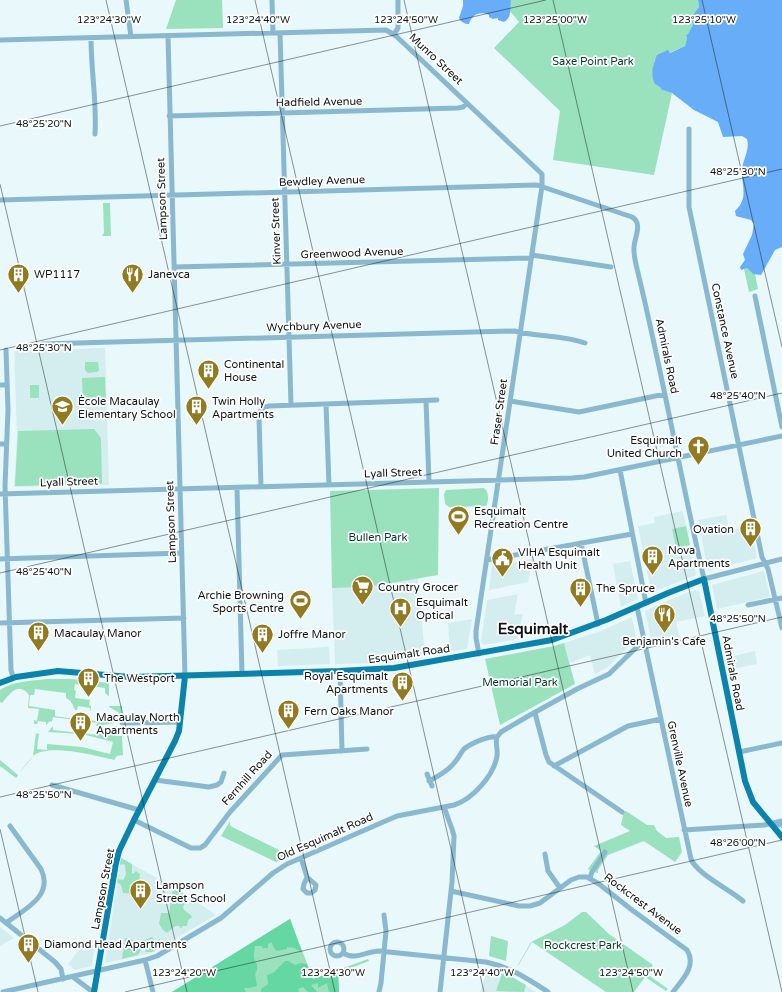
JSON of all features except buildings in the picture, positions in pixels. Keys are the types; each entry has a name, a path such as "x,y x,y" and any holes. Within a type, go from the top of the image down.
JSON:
{"main road":[{"name":"Esquimalt Road","path":"0,683 13,677 63,671 123,677 389,669 552,640 598,624 704,579"},
{"name":"Admirals Road","path":"704,579 739,752 749,793 756,807 782,837"},
{"name":"Lampson Street","path":"93,992 98,971 116,863 123,842 179,731 185,676"}],"street":[{"path":"126,0 131,37"},
{"path":"272,0 273,33"},
{"path":"394,34 398,28 398,0"},
{"name":"Munro Street","path":"0,40 389,31 394,34 542,174"},
{"name":"Kinver Street","path":"280,33 291,405"},
{"name":"Lampson Street","path":"168,36 185,676"},
{"path":"91,38 91,66 95,88 95,134"},
{"name":"Hadfield Avenue","path":"169,116 458,108 463,107 467,103"},
{"name":"Constance Avenue","path":"689,129 689,206 762,557 765,563 782,628"},
{"name":"Fraser Street","path":"479,654 476,634 532,256 542,186 542,174"},
{"name":"Bewdley Avenue","path":"0,200 532,185 542,186 632,217 637,221"},
{"name":"Admirals Road","path":"637,221 638,227 634,246 634,255 704,579"},
{"name":"Greenwood Avenue","path":"174,267 532,256 611,267"},
{"path":"755,296 782,427"},
{"name":"Wychbury Avenue","path":"42,344 514,331 542,336 571,338 585,343"},
{"path":"6,350 8,410 3,494 8,558 11,670 13,677"},
{"path":"0,385 7,385"},
{"path":"510,401 579,412 665,394"},
{"path":"261,487 259,417 262,409 269,406 438,400"},
{"path":"426,401 428,482"},
{"path":"326,404 328,485"},
{"name":"Lyall Street","path":"3,494 572,478 620,470 782,436"},
{"path":"0,444 6,444"},
{"path":"620,470 646,603"},
{"path":"237,488 242,674"},
{"path":"487,560 632,534"},
{"path":"581,543 598,624"},
{"path":"0,559 182,554"},
{"name":"Esquimalt Road","path":"704,579 782,559"},
{"path":"748,605 782,598"},
{"name":"Grenville Avenue","path":"637,607 690,856 695,866 735,894 743,902"},
{"path":"0,623 184,618"},
{"path":"427,774 431,783 453,764 467,747 488,737 497,737 501,732 609,674 644,640"},
{"path":"340,671 342,751"},
{"path":"535,713 549,762 622,812"},
{"path":"554,766 628,726 661,720"},
{"path":"122,723 180,722"},
{"name":"Old Esquimalt Road","path":"3,992 145,960 161,954 221,918 276,870 396,817 444,807 463,801 486,780 496,760 497,737"},
{"path":"739,752 782,743"},
{"name":"Fernhill Road","path":"134,820 191,848 200,848 230,812 282,755 367,749"},
{"path":"155,780 212,786 221,782 224,773"},
{"path":"52,785 139,810"},
{"path":"440,992 451,891 453,832 444,807"},
{"path":"684,830 764,825 782,821"},
{"path":"770,824 782,825"},
{"path":"6,923 34,902 41,895 45,886 44,876 41,869 10,826"},
{"path":"590,878 592,872 606,852"},
{"path":"545,854 548,871 560,888"},
{"path":"301,858 307,878"},
{"name":"Rockcrest Avenue","path":"451,891 524,906 540,903 576,878 590,878 628,908 687,950 691,958 690,967 673,992"},
{"path":"379,992 386,929 384,915"},
{"path":"0,918 55,962 61,969 63,979"},
{"path":"343,953 348,956 355,957 372,951 384,951 480,961 500,966 522,975 548,992"},
{"path":"145,960 153,992"},
{"path":"73,977 93,992"}],"shaded area":[{"name":"Ècole Macaulay Elementary School","path":"105,348 109,485 14,487 17,438 14,351"},
{"path":"683,511 696,575 653,592 651,591 638,526 655,523 654,517"},
{"path":"726,515 730,530 751,526 757,558 708,571 698,520"},
{"path":"533,559 528,582 489,590 492,566"},
{"path":"630,561 638,599 621,607 613,564"},
{"path":"764,571 770,597 717,609 712,585"},
{"path":"418,578 425,656 384,663 335,664 332,588 367,587"},
{"path":"694,590 699,591 705,616 676,622 680,638 652,644 645,611"},
{"path":"518,594 514,615 523,614 517,639 484,645 481,641 487,600"},
{"path":"632,617 636,639 608,667 595,674 590,655 570,663 564,643 601,631"},
{"path":"472,619 467,649 450,651 448,623"},
{"path":"329,647 330,664 278,666 277,650"},
{"path":"755,651 757,664 727,670 725,658"},
{"path":"121,858 182,892 216,915 151,953 105,963"},
{"path":"0,927 14,938 0,946"},
{"path":"85,942 94,949 92,966 75,970 68,964"},
{"path":"488,969 512,977 536,992 480,992"}],"green space":[{"path":"176,0 222,0 223,28 166,29"},
{"name":"Saxe Point Park","path":"511,0 698,0 699,7 691,19 694,25 686,35 687,38 685,46 655,59 653,70 654,76 662,90 672,93 654,175 553,160 560,111 494,48 519,22 510,11"},
{"path":"103,203 110,203 111,236 102,236 104,233"},
{"path":"747,268 755,274 758,289 749,292 744,269"},
{"path":"85,362 98,362 99,370 97,372 88,373 85,370"},
{"path":"105,377 106,403 83,403 82,378"},
{"path":"30,385 39,385 39,398 30,398"},
{"path":"94,429 101,438 102,484 15,486 18,431"},
{"name":"Bullen Park","path":"439,488 438,575 367,587 332,588 330,491"},
{"path":"486,489 488,497 486,506 449,507 445,504 444,494 446,490"},
{"path":"686,526 690,545 676,548 672,529"},
{"name":"Memorial Park","path":"564,643 575,684 500,725 485,659"},
{"path":"47,679 71,679 109,683 109,696 105,693 105,688 75,684 75,698 90,700 89,705 91,706 91,712 90,708 78,706 77,710 75,710 71,701 66,698 66,693 35,689 34,695 30,695 29,706 55,710 55,716 74,719 75,715 79,716 79,719 84,720 85,718 88,718 88,720 97,721 98,718 104,719 113,715 116,717 114,717 114,723 96,726 97,723 53,717 52,721 46,725 46,722 38,721 37,724 34,724 34,720 37,721 39,709 28,708 29,695 21,689 14,690 2,703 0,702 0,690 5,687 22,682"},
{"path":"109,706 122,706 122,717 118,712"},
{"path":"53,726 53,730 98,735 98,732 115,728 116,736 122,736 123,755 117,756 114,760 61,750 40,752 33,756 36,733 39,734 37,749 47,750 47,744 82,747 110,754 113,742 82,734 48,732"},
{"path":"0,760 18,775 19,774 16,778 0,766"},
{"path":"626,811 647,825 654,825 657,831 666,838 679,837 682,852 675,862 644,841 608,855 598,870 598,873 592,872 588,869 601,851 594,846 630,831 621,825 623,816 622,812"},
{"path":"230,821 230,825 232,827 288,856 276,862 221,836"},
{"path":"121,858 132,864 133,874 136,871 140,874 139,883 135,894 123,893 121,885 117,882 118,879 123,880 126,875 125,865 120,865"},
{"path":"173,888 182,892 186,902 183,907 184,910 192,917 188,920 187,926 183,926 181,928 179,926 175,926 167,933 159,924 161,913 169,913"},
{"name":"Rockcrest Park","path":"582,912 586,912 609,934 653,965 647,974 668,989 666,991 645,977 634,992 606,992 532,942 518,966 531,942 565,925"},
{"path":"290,919 313,979 368,959 369,961 338,973 339,992 172,992"},
{"path":"290,919 302,952 294,948 287,947 287,949 276,951 271,942 268,944 268,948 255,946 254,959 257,964 255,974 257,986 244,988 246,992 172,992"},
{"path":"491,936 508,941 506,961 489,956"},
{"path":"152,937 154,941 160,939 159,948 152,952 146,952 144,948 142,948 138,955 122,959 125,938 139,941 138,945 140,942"},
{"path":"285,961 295,965 301,963 307,964 313,979 341,969 342,970 338,972 339,992 329,992 327,983 318,988 318,983 311,985 317,992 308,992 303,987 298,989 299,992 261,992 261,989 268,984 267,975 273,973"},
{"path":"498,972 512,977 526,985 524,992 496,991 502,974"}],"water":[{"path":"463,0 511,0 509,16 504,22 498,20 498,18 493,19 489,17 489,15 480,13 472,18 469,24 465,23 459,18 463,6"},
{"path":"698,0 782,0 782,247 775,250 761,275 753,274 747,268 741,270 740,267 745,260 743,254 752,235 754,224 751,220 736,216 735,211 742,202 743,198 744,191 742,170 748,147 747,139 742,136 723,137 718,122 694,110 672,93 662,90 653,81 653,66 657,55 668,50 670,53 685,46 687,38 686,35 693,25 691,18 699,7"}],"place":[{"name":"WP1117","path":"18,294"},
{"name":"Janevca","path":"133,294"},
{"name":"Continental House","path":"208,390"},
{"name":"Ècole Macaulay Elementary School","path":"62,426"},
{"name":"Twin Holly Apartments","path":"197,426"},
{"name":"Esquimalt United Church","path":"698,466"},
{"name":"Esquimalt Recreation Centre","path":"459,536"},
{"name":"Ovation","path":"750,548"},
{"name":"Nova Apartments","path":"653,576"},
{"name":"VIHA Esquimalt Health Unit","path":"503,578"},
{"name":"Country Grocer","path":"362,606"},
{"name":"The Spruce","path":"581,608"},
{"name":"Archie Browning Sports Centre","path":"300,620"},
{"name":"Esquimalt Optical","path":"401,628"},
{"name":"Benjamin's Cafe","path":"664,634"},
{"name":"Macaulay Manor","path":"38,652"},
{"name":"Joffre Manor","path":"263,654"},
{"name":"The Westport","path":"89,698"},
{"name":"Royal Esquimalt Apartments","path":"403,702"},
{"name":"Fern Oaks Manor","path":"289,730"},
{"name":"Macaulay North Apartments","path":"80,742"},
{"name":"Lampson Street School","path":"140,910"},
{"name":"Diamond Head Apartments","path":"28,964"}],"district":[{"name":"Esquimalt","path":"533,629"}]}
